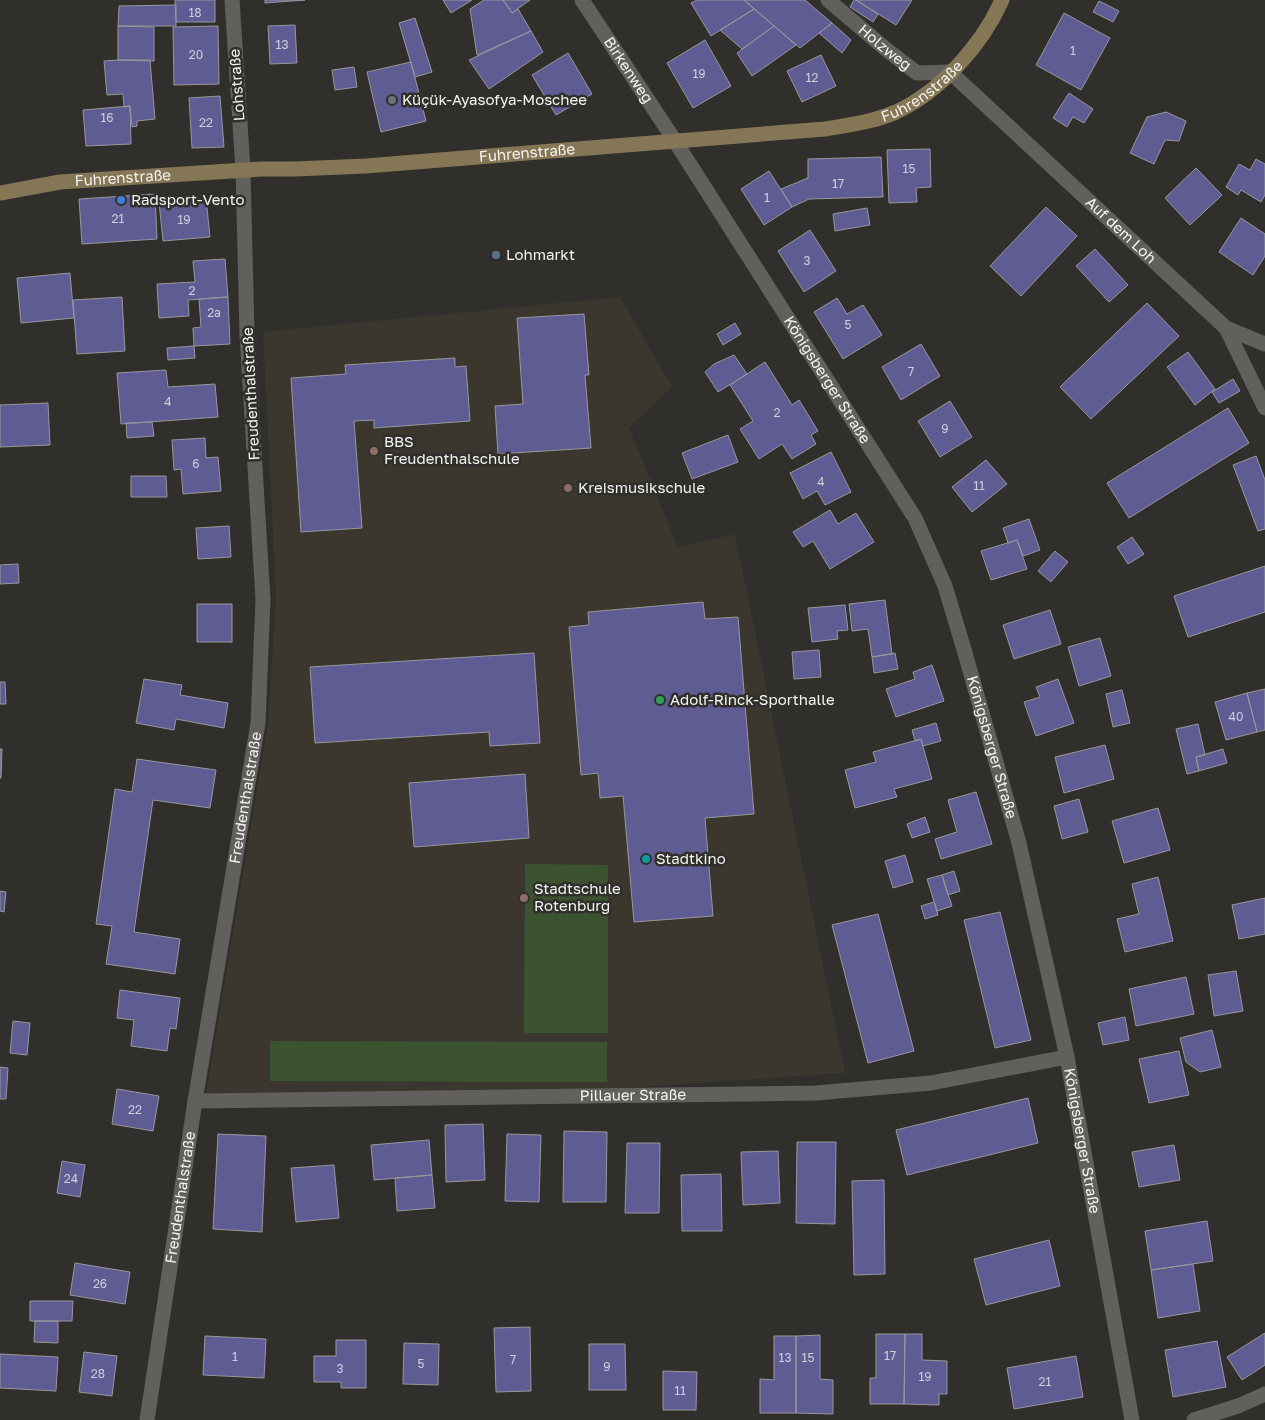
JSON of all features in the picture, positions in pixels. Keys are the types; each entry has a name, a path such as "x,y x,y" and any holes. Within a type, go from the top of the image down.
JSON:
{"street":[{"name":"Lohstraße","path":"232,0 242,170"},
{"name":"Birkenweg","path":"582,0 674,141"},
{"name":"Holzweg","path":"828,0 917,73 950,72"},
{"name":"Fuhrenstraße","path":"0,193 60,182 242,170 366,166 853,125 896,112 925,95 976,44 1002,0"},
{"name":"Auf dem Loh","path":"950,72 1226,328 1265,408"},
{"name":"Königsberger Straße","path":"674,141 915,518 945,586 966,653 1019,843 1067,1057 1132,1420"},
{"name":"Freudenthalstraße","path":"146,1420 195,1101 258,723 262,600 247,334 242,170"},
{"path":"1226,328 1265,344"},
{"name":"Pillauer Straße","path":"195,1101 816,1093 931,1083 1067,1057"},
{"path":"1194,1420 1238,1406 1265,1394"}],"shaded area":[{"name":"Stadtschule Rotenburg","path":"620,297 672,387 629,428 678,547 735,534 845,1073 580,1091 206,1093 268,724 276,597 263,332"}],"green space":[{"path":"525,864 608,865 608,1033 524,1033"},
{"path":"270,1041 607,1042 607,1082 270,1081"}],"building":[{"path":"175,0 215,0 215,22 176,22"},
{"path":"265,0 305,0 265,3"},
{"path":"443,0 472,0 451,13"},
{"path":"484,0 503,0 512,13 518,9 531,31 477,55 470,9"},
{"path":"503,0 530,0 512,13"},
{"path":"697,0 744,0 754,9 711,36 691,3"},
{"path":"744,0 805,0 832,23 800,48"},
{"path":"854,0 878,14 873,22 850,7"},
{"path":"856,0 912,0 896,25"},
{"path":"1099,1 1119,11 1113,22 1093,12"},
{"path":"176,5 176,26 118,26 119,6"},
{"path":"754,9 774,26 742,49 720,30"},
{"path":"1064,13 1110,38 1081,90 1036,65"},
{"path":"415,18 432,72 415,77 399,23"},
{"path":"832,23 851,40 842,53 819,33"},
{"path":"295,25 297,63 270,64 268,26"},
{"path":"118,26 154,27 154,61 118,60"},
{"path":"218,26 219,84 174,85 173,27"},
{"path":"774,26 796,45 752,76 737,53"},
{"path":"531,31 543,52 489,89 469,60"},
{"path":"705,40 731,86 693,108 667,63"},
{"path":"568,53 592,94 556,115 532,75"},
{"path":"821,55 836,86 802,102 787,71"},
{"path":"150,60 155,119 137,121 137,126 132,127 130,106 124,107 123,94 107,95 104,61"},
{"path":"411,62 426,121 381,132 367,72"},
{"path":"354,67 357,87 335,90 332,70"},
{"path":"1069,93 1093,109 1084,123 1073,117 1067,127 1053,118"},
{"path":"220,96 224,147 192,148 189,98"},
{"path":"130,106 131,144 86,146 83,110"},
{"path":"1166,112 1186,121 1179,141 1165,140 1154,164 1130,153 1147,117"},
{"path":"930,149 931,187 916,188 917,202 889,203 887,150"},
{"path":"881,157 883,197 809,199 792,207 781,189 808,178 808,159"},
{"path":"1256,159 1265,164 1265,195 1261,202 1241,190 1238,195 1226,187 1239,164 1250,170"},
{"path":"1196,168 1222,195 1190,225 1165,198"},
{"path":"769,171 792,207 764,225 741,189"},
{"path":"155,194 157,239 82,244 79,199"},
{"path":"206,198 210,237 163,241 159,202"},
{"path":"1046,207 1077,236 1021,296 990,266"},
{"path":"867,208 870,225 835,231 833,214"},
{"path":"1241,218 1265,234 1265,256 1253,275 1219,252"},
{"path":"810,230 836,271 804,292 778,251"},
{"path":"1095,249 1128,285 1109,302 1076,266"},
{"path":"225,259 228,297 188,300 189,316 159,318 157,284 195,282 193,261"},
{"path":"70,273 74,318 21,323 17,278"},
{"path":"122,297 125,351 77,354 73,300"},
{"path":"228,297 230,344 194,346 193,328 201,327 199,299"},
{"path":"837,298 847,314 863,305 882,335 843,359 814,312"},
{"path":"1147,303 1179,336 1091,419 1060,387"},
{"path":"584,314 589,375 585,375 591,448 498,454 495,406 523,404 517,318"},
{"path":"735,323 741,334 723,345 717,334"},
{"path":"921,344 940,376 901,400 882,367"},
{"path":"194,346 195,358 168,360 167,348"},
{"path":"1188,352 1215,389 1195,405 1167,367"},
{"path":"734,355 747,374 718,392 705,372 714,364"},
{"path":"455,358 455,367 466,366 470,421 374,428 374,420 354,421 362,528 301,532 291,378 346,374 345,365"},
{"path":"765,362 792,405 799,400 818,431 811,435 816,444 792,459 782,444 759,459 740,429 753,421 730,385"},
{"path":"166,370 168,387 215,384 218,417 121,424 117,373"},
{"path":"1233,379 1240,391 1219,403 1212,392"},
{"path":"950,401 972,437 940,457 918,421"},
{"path":"48,403 50,445 0,447 0,405"},
{"path":"1228,408 1249,443 1129,518 1107,483"},
{"path":"152,422 154,436 127,438 126,423"},
{"path":"728,435 738,462 692,479 682,453"},
{"path":"205,438 206,458 218,457 221,491 183,494 181,469 174,470 172,440"},
{"path":"831,452 851,492 825,505 817,491 803,499 790,473"},
{"path":"1256,456 1265,480 1265,529 1258,531 1233,465"},
{"path":"986,460 1007,484 972,512 952,487"},
{"path":"131,476 166,476 167,497 131,497"},
{"path":"830,510 838,524 856,513 874,542 830,569 813,541 803,547 793,532"},
{"path":"1029,519 1040,550 1023,556 1017,540 1008,543 1003,528"},
{"path":"229,526 231,557 198,559 196,528"},
{"path":"1132,537 1144,554 1128,564 1117,547"},
{"path":"1017,540 1027,569 991,580 981,551"},
{"path":"1055,551 1068,562 1051,582 1038,571"},
{"path":"18,564 19,583 0,584 0,565"},
{"path":"1265,566 1265,612 1188,637 1174,596"},
{"path":"885,600 892,654 872,657 868,629 852,631 849,604"},
{"name":"Adolf-Rinck-Sporthalle","path":"703,602 705,619 738,617 754,814 705,818 713,916 634,922 623,796 600,798 598,773 581,775 569,627 589,625 588,612"},
{"path":"197,604 232,604 232,642 197,642"},
{"path":"845,605 848,630 837,631 838,639 812,642 808,608"},
{"path":"1050,610 1061,644 1014,659 1003,625"},
{"path":"1100,638 1111,676 1079,686 1068,647"},
{"path":"819,650 821,677 794,679 792,652"},
{"path":"534,653 540,743 490,746 489,732 315,743 310,667"},
{"path":"895,653 898,669 874,673 872,657"},
{"path":"932,665 944,701 896,717 886,689 915,679 913,672"},
{"path":"144,679 182,685 180,695 228,703 224,728 176,719 174,730 136,723"},
{"path":"1058,679 1074,723 1036,736 1024,702 1040,697 1036,687"},
{"path":"0,682 5,682 6,704 0,704"},
{"path":"1265,689 1265,730 1257,732 1247,693"},
{"path":"1122,690 1130,723 1113,727 1106,694"},
{"path":"1247,693 1257,732 1226,740 1215,702"},
{"path":"936,723 941,741 923,746 921,739 915,741 912,730"},
{"path":"1198,724 1205,755 1196,757 1199,771 1187,774 1176,729"},
{"path":"921,739 932,779 894,789 897,797 855,808 845,770 876,762 873,752"},
{"path":"1105,745 1114,779 1064,793 1055,757"},
{"path":"0,749 2,749 1,778 0,778"},
{"path":"1223,749 1227,763 1199,771 1196,757"},
{"path":"137,759 216,770 210,808 153,800 134,932 180,939 175,974 106,964 112,926 96,924 115,789 132,792"},
{"path":"525,774 529,838 414,847 409,783"},
{"path":"976,792 992,844 941,859 935,839 957,832 948,800"},
{"path":"1079,799 1088,832 1062,839 1054,806"},
{"path":"1158,808 1170,850 1124,863 1112,821"},
{"path":"925,817 930,832 912,838 907,824"},
{"path":"905,855 913,882 893,888 885,861"},
{"path":"954,871 960,891 948,895 942,875"},
{"path":"942,875 952,906 937,911 927,879"},
{"path":"1158,877 1173,941 1125,952 1117,919 1139,914 1132,884"},
{"path":"0,891 6,892 4,912 0,911"},
{"path":"1265,898 1265,934 1239,939 1232,905"},
{"path":"934,902 938,915 925,919 921,906"},
{"path":"1000,912 1031,1040 995,1048 964,920"},
{"path":"878,914 914,1051 868,1063 832,925"},
{"path":"1236,971 1243,1011 1214,1016 1208,975"},
{"path":"1186,977 1194,1014 1136,1026 1129,989"},
{"path":"120,990 180,998 176,1029 170,1028 167,1051 131,1046 134,1020 117,1018"},
{"path":"1125,1017 1129,1040 1103,1045 1098,1023"},
{"path":"13,1021 30,1023 27,1055 10,1053"},
{"path":"1212,1030 1221,1067 1200,1072 1186,1062 1180,1038"},
{"path":"1179,1051 1189,1095 1149,1103 1139,1059"},
{"path":"0,1067 8,1068 6,1099 0,1099"},
{"path":"117,1089 159,1096 153,1131 112,1124"},
{"path":"1028,1098 1038,1143 907,1175 896,1130"},
{"path":"483,1124 485,1180 446,1182 445,1125"},
{"path":"564,1131 607,1132 606,1202 563,1202"},
{"path":"218,1134 266,1136 262,1232 213,1229"},
{"path":"507,1134 541,1135 539,1202 505,1201"},
{"path":"429,1140 432,1175 374,1180 371,1145"},
{"path":"797,1142 836,1142 835,1224 796,1223"},
{"path":"627,1143 660,1143 659,1213 625,1213"},
{"path":"1174,1145 1180,1180 1139,1187 1132,1152"},
{"path":"778,1151 780,1203 743,1205 741,1152"},
{"path":"62,1161 85,1165 80,1197 57,1193"},
{"path":"334,1165 339,1218 296,1222 291,1168"},
{"path":"721,1174 722,1231 682,1231 681,1175"},
{"path":"432,1175 435,1208 397,1211 395,1178"},
{"path":"884,1180 885,1274 854,1275 852,1181"},
{"path":"1207,1221 1213,1261 1151,1270 1145,1231"},
{"path":"1049,1240 1060,1286 986,1305 974,1259"},
{"path":"75,1263 130,1272 125,1304 70,1295"},
{"path":"1193,1264 1200,1311 1158,1318 1151,1270"},
{"path":"30,1301 73,1301 72,1321 30,1321"},
{"path":"35,1321 58,1321 58,1343 34,1342"},
{"path":"530,1327 531,1391 496,1392 494,1328"},
{"path":"1265,1333 1265,1365 1242,1380 1227,1357"},
{"path":"876,1334 905,1334 904,1404 870,1404 870,1378 876,1378"},
{"path":"905,1334 922,1334 922,1360 947,1361 947,1394 939,1394 939,1405 904,1404"},
{"path":"820,1335 820,1379 833,1380 833,1414 796,1413 796,1336"},
{"path":"205,1336 266,1339 264,1378 203,1375"},
{"path":"774,1336 796,1336 796,1413 760,1413 760,1379 774,1380"},
{"path":"336,1340 366,1340 366,1388 341,1388 341,1382 314,1382 314,1356 336,1356"},
{"path":"1217,1341 1226,1387 1173,1397 1165,1350"},
{"path":"404,1343 439,1344 438,1385 403,1384"},
{"path":"589,1344 625,1344 626,1390 589,1390"},
{"path":"84,1352 117,1356 112,1396 79,1392"},
{"path":"0,1354 58,1357 56,1391 0,1388"},
{"path":"1076,1356 1083,1397 1014,1409 1007,1368"},
{"path":"663,1371 697,1372 696,1410 663,1410"}],"place":[{"name":"Küçük-Ayasofya-Moschee","path":"392,100"},
{"name":"Radsport-Vento","path":"121,200"},
{"name":"Lohmarkt","path":"496,255"},
{"name":"BBS Freudenthalschule","path":"374,451"},
{"name":"Kreismusikschule","path":"568,488"},
{"name":"Adolf-Rinck-Sporthalle","path":"660,700"},
{"name":"Stadtkino","path":"646,859"},
{"name":"Stadtschule Rotenburg","path":"524,898"}]}
